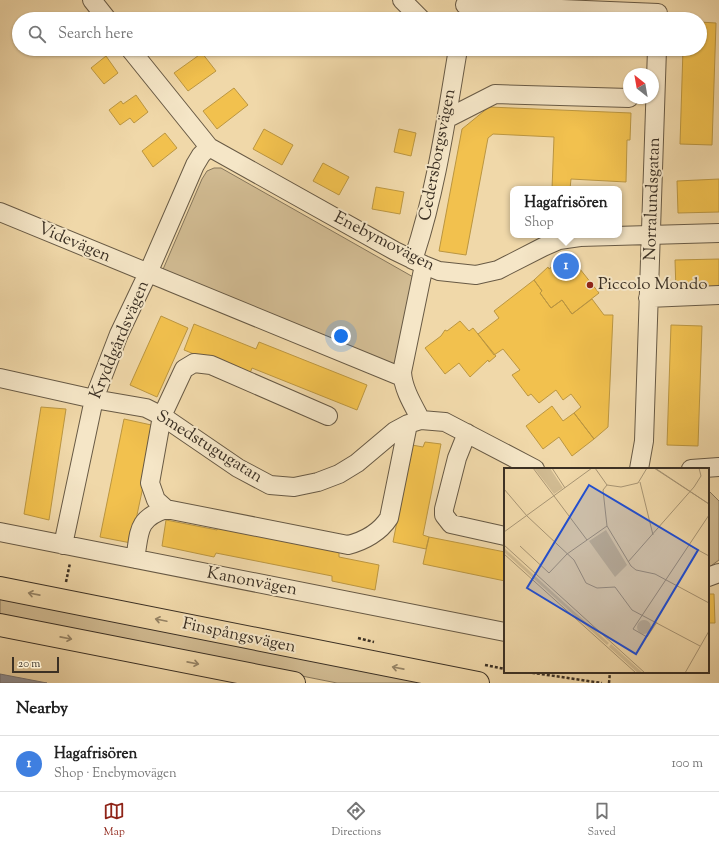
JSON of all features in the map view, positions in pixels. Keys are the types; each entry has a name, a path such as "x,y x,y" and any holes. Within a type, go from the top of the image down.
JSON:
{"main road":[{"name":"Finspångsvägen","path":"0,588 478,683"},
{"name":"Finspångsvägen","path":"0,625 294,683"}],"street":[{"path":"92,0 101,12"},
{"path":"402,0 414,12"},
{"path":"464,8 659,11"},
{"name":"Enebymovägen","path":"136,56 209,147 419,262 445,272 476,275 498,270 543,246 560,240 573,238"},
{"name":"Cedersborgsvägen","path":"402,377 424,228 446,119 454,56"},
{"name":"Norralundsgatan","path":"655,68 656,56"},
{"path":"446,119 495,94 623,98"},
{"name":"Norralundsgatan","path":"639,468 644,441 648,298 652,236 652,104"},
{"name":"Kryddgårdsvägen","path":"63,545 94,399 119,334 148,274 194,165 209,147"},
{"name":"Videvägen","path":"0,212 402,377"},
{"name":"Enebymovägen","path":"622,236 719,233"},
{"path":"648,298 719,295"},
{"path":"328,416 211,365 194,363 184,369 162,416 150,483 156,500 166,509 348,545 361,542 384,525 389,518 414,422 402,377"},
{"name":"Smedstugugatan","path":"0,378 94,399 146,408 162,416 238,468 270,485 294,487 318,482 339,474 357,463 395,431 414,422"},
{"path":"414,422 445,422 534,468"},
{"path":"467,433 458,458 444,509 444,516 451,524 504,536"},
{"path":"705,468 719,467"},
{"path":"135,559 141,525 152,514 166,509"},
{"name":"Kanonvägen","path":"0,532 504,632"},
{"path":"709,577 719,573"}],"path":[{"path":"534,673 602,683"},
{"path":"609,683 610,673"}],"shaded area":[{"path":"214,168 221,168 415,278 396,369 161,274 202,179 207,171"},
{"path":"709,491 719,501 719,560 709,567"},
{"path":"0,598 431,683 337,683 0,616"}],"building: Homes":[{"path":"707,22 716,23 712,145 680,144 683,56 707,56"},
{"path":"106,56 118,73 104,84 91,68"},
{"path":"198,56 204,56 216,71 188,91 174,73"},
{"path":"234,88 248,105 217,129 203,111"},
{"path":"136,95 148,112 134,123 130,118 120,125 109,110 121,101 123,104"},
{"path":"489,107 631,113 630,140 627,140 626,182 571,179 570,186 552,186 554,137 493,134 488,138 466,255 439,251 462,129"},
{"path":"264,129 293,145 282,165 253,149"},
{"path":"399,129 416,133 411,156 394,152"},
{"path":"165,133 177,148 153,167 142,151"},
{"path":"323,163 349,177 339,195 313,181"},
{"path":"719,179 719,212 678,213 677,181"},
{"path":"376,187 404,192 400,214 372,209"},
{"path":"563,258 571,268 576,264 599,293 572,314 562,300 551,308 540,293 542,291 534,280 548,267 549,269"},
{"path":"719,259 719,290 676,291 675,260"},
{"path":"534,280 542,291 540,293 551,308 562,300 572,314 592,299 604,315 613,315 608,427 594,439 574,413 581,407 571,394 563,400 556,390 539,403 531,394 528,396 512,375 520,370 503,349 494,355 478,334 499,318 494,311"},
{"path":"161,316 188,328 157,397 130,385"},
{"path":"460,321 469,331 473,328 496,356 489,362 488,360 470,377 459,363 445,374 425,348 441,336 445,330 447,331"},
{"path":"194,324 256,349 259,342 367,385 357,410 252,368 249,376 184,350"},
{"path":"671,325 702,326 698,446 667,445"},
{"path":"552,406 563,421 574,413 594,439 572,456 559,437 543,449 526,426"},
{"path":"41,407 66,409 49,520 24,514"},
{"path":"124,419 156,426 131,543 100,537"},
{"path":"425,442 441,444 423,535 429,537 426,549 393,542 412,445 423,447"},
{"path":"166,520 217,530 218,525 339,549 339,557 379,565 375,590 332,581 332,576 216,553 214,557 162,546"},
{"path":"429,537 504,552 504,581 423,564"},
{"path":"709,594 714,594 715,623 709,623"}],"building: Industry":[{"path":"0,674 47,683 0,683"}],"place":[{"name":"Hagafrisören","path":"566,266"},
{"name":"Piccolo Mondo","path":"590,285"}]}
